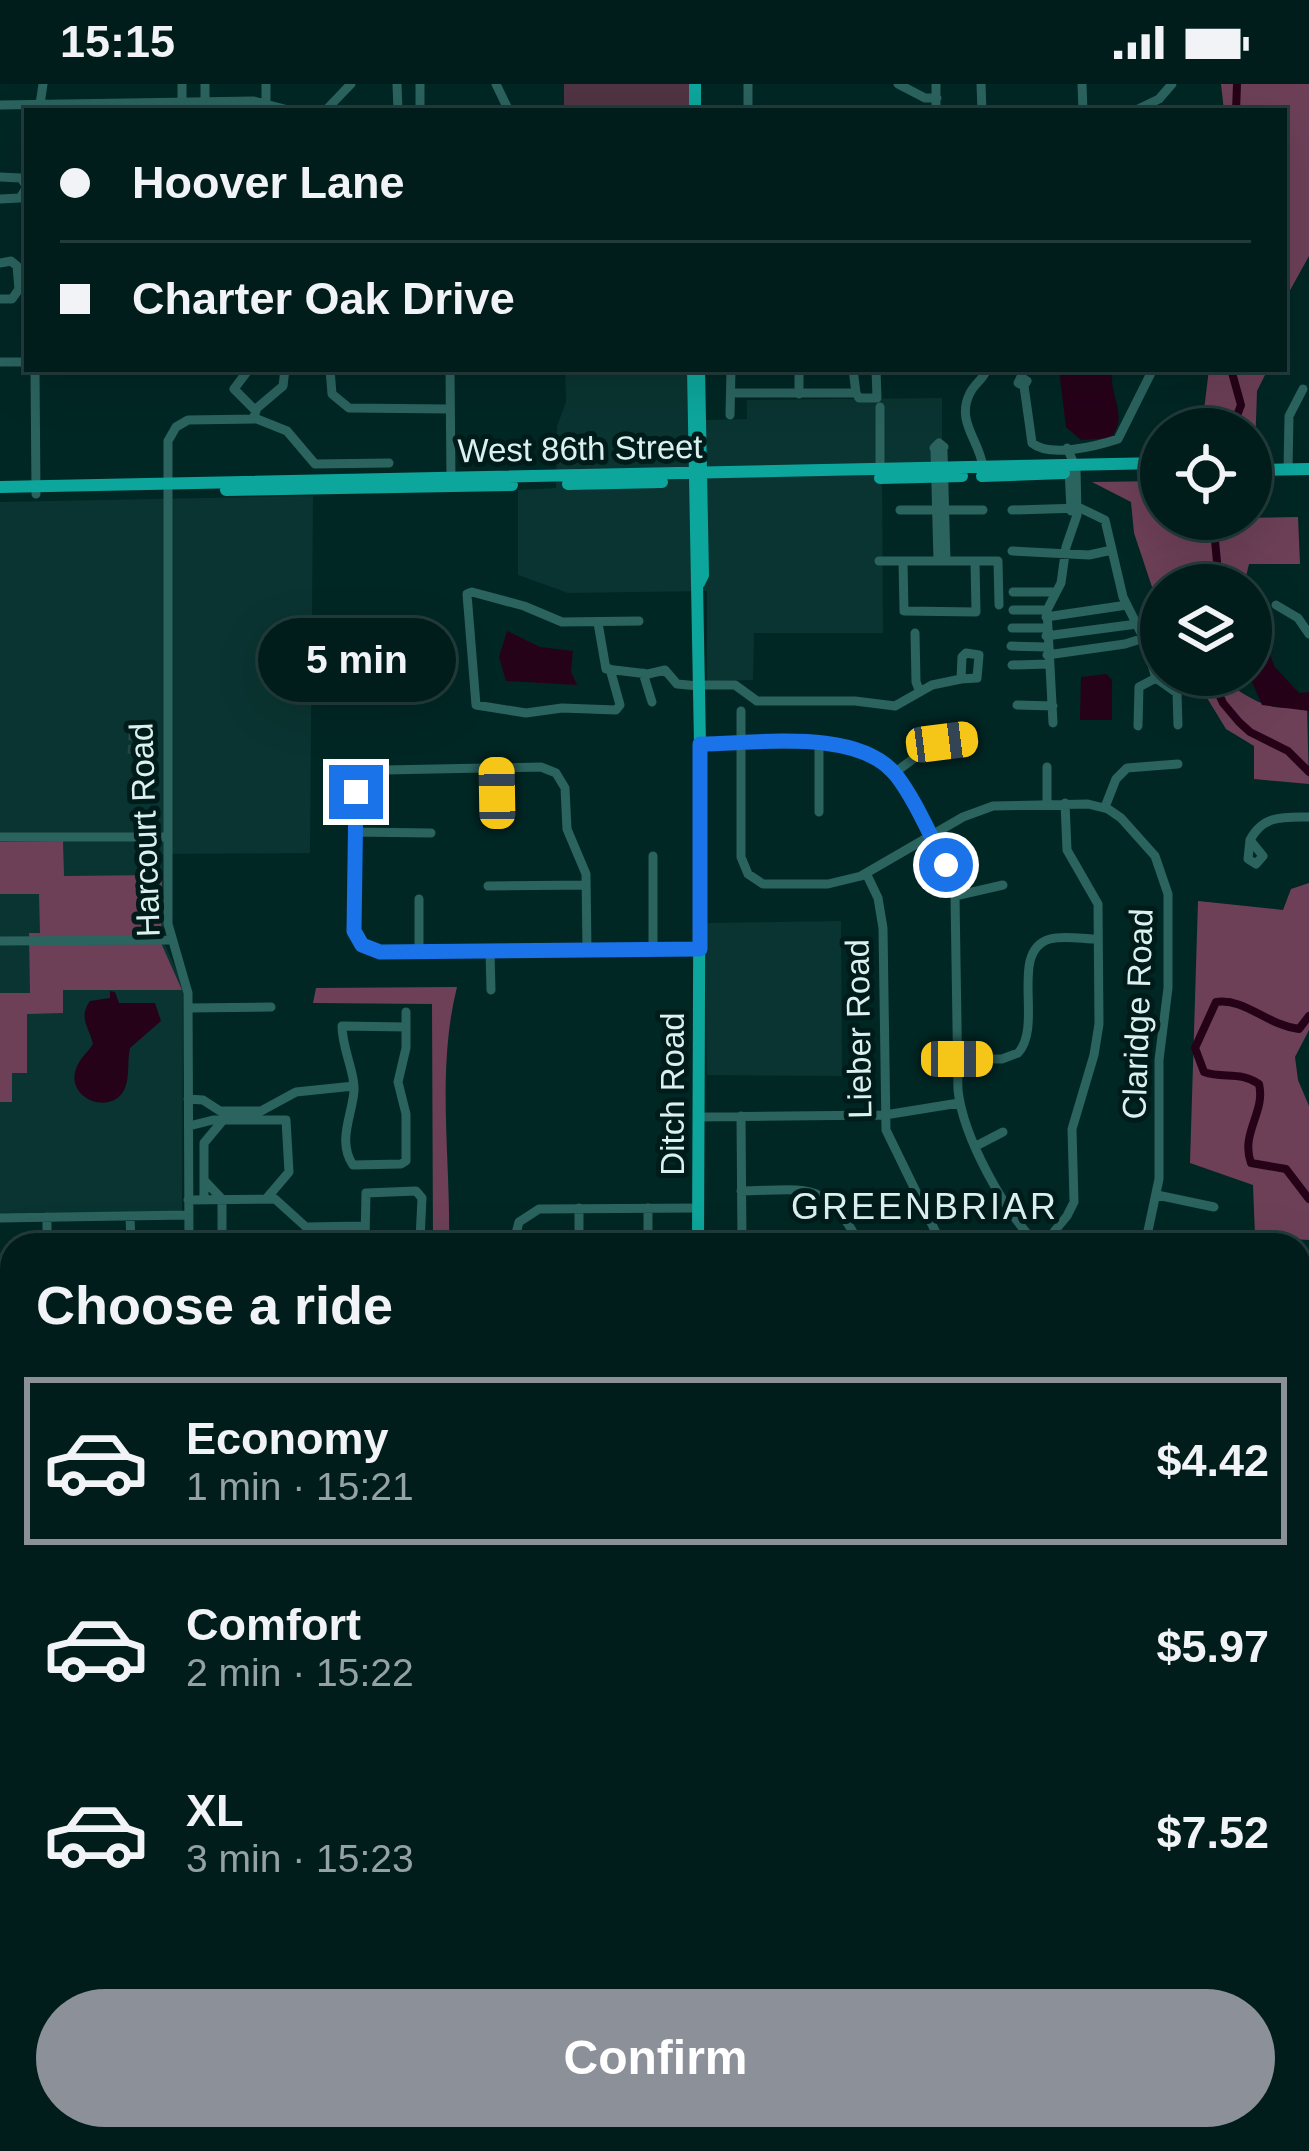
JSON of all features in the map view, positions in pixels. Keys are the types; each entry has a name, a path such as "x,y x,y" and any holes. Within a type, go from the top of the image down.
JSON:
{"main road":[{"name":"Ditch Road","path":"696,372 698,1233"},
{"path":"1272,466 1309,465"},
{"name":"West 86th Street","path":"698,477 1140,467"},
{"name":"West 86th Street","path":"0,490 1072,468"}],"street":[{"path":"40,104 43,84"},
{"path":"182,84 182,103"},
{"path":"205,84 205,103"},
{"path":"266,84 266,102"},
{"path":"328,108 351,84"},
{"path":"898,84 925,98 937,98"},
{"path":"937,84 937,108"},
{"path":"1140,108 1159,99 1172,84"},
{"path":"0,105 162,107 266,102 283,108"},
{"path":"0,263 16,264 19,290 12,299 0,299"},
{"path":"35,372 36,490"},
{"path":"246,372 233,388 254,414 287,431 315,464 389,464"},
{"path":"254,414 283,386 285,372"},
{"path":"330,372 338,401 353,409 451,409"},
{"path":"450,372 451,482"},
{"path":"730,415 731,372"},
{"path":"799,372 799,394"},
{"path":"854,372 859,398 878,402"},
{"path":"876,372 880,470"},
{"path":"963,443 968,399 985,372"},
{"path":"1024,386 1030,442 1043,450 1067,448 1118,440 1152,372"},
{"path":"1288,466 1289,414 1303,388"},
{"path":"730,393 856,393"},
{"name":"Harcourt Road","path":"189,1233 188,1008 186,981 169,940 168,440 179,424 192,419 254,414"},
{"path":"942,561 940,449 963,443 980,448 981,468"},
{"path":"1053,723 1047,637 1074,509 1067,448"},
{"path":"1012,510 1074,509 1105,520 1127,605 1140,630"},
{"path":"900,510 983,510"},
{"path":"1012,551 1091,555 1112,550"},
{"path":"878,561 998,561 998,605"},
{"path":"903,561 904,611 976,612 975,561"},
{"path":"1013,592 1055,592"},
{"path":"598,623 619,708 526,712 473,704 468,593 524,606 562,622 639,621"},
{"path":"1276,604 1305,620 1309,634"},
{"path":"1012,664 1047,637 1127,605"},
{"path":"1013,610 1047,637"},
{"path":"1011,646 1137,624"},
{"path":"1012,628 1047,637 1125,644 1140,639"},
{"path":"915,634 920,692"},
{"path":"608,669 643,673 656,669 669,673 677,684 735,685 757,701 855,701 893,706 939,682 962,679"},
{"path":"643,673 652,703"},
{"path":"1138,726 1140,686"},
{"path":"1178,696 1178,725"},
{"path":"1017,705 1053,706"},
{"path":"741,711 741,857 750,877 769,885 822,884 866,873 989,807 1065,803 1105,808 1126,768 1178,764"},
{"path":"894,773 934,744 968,739"},
{"path":"700,744 819,744 865,751 894,773 946,865 955,896 959,1103 976,1146 1016,1220 1029,1233"},
{"path":"819,744 819,812"},
{"path":"587,951 582,859 567,831 565,788 557,774 541,767 497,768 376,772 363,780 356,792 353,832 353,925 361,944 380,952 490,952 587,951 700,949"},
{"path":"1047,767 1047,804"},
{"path":"497,768 498,818"},
{"path":"1052,1233 1074,1202 1072,1129 1098,1036 1096,896 1067,848 1065,803"},
{"name":"Claridge Road","path":"1105,808 1150,848 1162,868 1167,890 1168,981 1159,1064 1157,1195 1148,1233"},
{"path":"1250,840 1270,819 1309,817"},
{"path":"353,832 431,833"},
{"path":"0,838 168,837"},
{"path":"653,856 653,950"},
{"name":"Lieber Road","path":"866,873 878,898 883,928 885,1115 890,1143 936,1233"},
{"path":"488,886 586,885"},
{"path":"955,896 1004,885"},
{"path":"419,899 419,951"},
{"path":"957,1059 1005,1059 1019,1052 1029,1034 1028,965 1034,950 1051,939 1098,939"},
{"path":"0,940 169,940"},
{"path":"490,952 490,990"},
{"path":"188,1008 271,1007"},
{"path":"406,1012 406,1027 406,1051 398,1082 406,1114 404,1162 350,1163 345,1121 354,1086 342,1049 342,1026 406,1027"},
{"path":"188,1102 207,1103 220,1111 261,1111 296,1092 354,1086"},
{"path":"699,1117 885,1115 959,1103"},
{"path":"741,1116 742,1233"},
{"path":"188,1126 224,1120 287,1120 288,1174 272,1200"},
{"path":"204,1200 204,1143 224,1120"},
{"path":"976,1146 1004,1132"},
{"path":"204,1180 222,1202 222,1233"},
{"path":"742,1191 802,1190 822,1195 842,1210 854,1233"},
{"path":"366,1233 366,1193 416,1191 421,1195 423,1233"},
{"path":"1157,1195 1214,1208"},
{"path":"188,1207 204,1200 222,1202"},
{"path":"0,1217 130,1216 222,1202 272,1200 305,1227 364,1226"},
{"path":"579,1208 579,1233"},
{"path":"648,1208 648,1233"},
{"path":"515,1233 522,1219 535,1210 699,1208"},
{"path":"130,1216 130,1233"},
{"path":"47,1217 47,1233"}],"shaded area":[{"path":"564,84 690,84 690,108 564,108"},
{"path":"1221,84 1309,84 1309,256 1287,301 1287,108 1224,108"},
{"path":"565,372 689,372 705,420 747,419 747,400 942,398 942,464 882,465 883,633 754,633 753,680 707,681 707,591 568,593 518,575 518,490 556,488 557,426 566,402"},
{"path":"1059,372 1113,372 1118,420 1111,438 1081,440 1066,427"},
{"path":"1209,372 1266,372 1257,391 1256,408 1204,408"},
{"path":"1140,481 1140,540 1272,540 1272,517 1298,517 1300,564 1144,564 1131,502 1092,482"},
{"path":"313,496 310,853 162,854 164,943 183,984 182,1212 0,1215 0,502"},
{"path":"507,631 540,647 573,651 571,672 577,685 506,681 499,657"},
{"path":"1272,660 1299,693 1309,692 1309,711 1262,705 1258,696 1272,696"},
{"path":"1106,674 1112,680 1112,720 1080,720 1081,677"},
{"path":"1206,696 1248,696 1279,707 1307,708 1309,784 1254,779 1254,746 1226,729"},
{"path":"63,841 64,876 162,875 161,943 182,990 63,990 63,1013 27,1014 27,1073 12,1073 12,1102 0,1102 0,993 30,993 29,933 40,933 39,894 0,894 0,842"},
{"path":"1309,883 1309,1030 1295,1057 1309,1106 1309,1233 1255,1233 1253,1185 1190,1163 1198,901 1283,910 1291,889"},
{"path":"841,921 842,1076 707,1075 705,923"},
{"path":"457,987 447,1051 449,1233 433,1233 432,1004 313,1003 316,988"},
{"path":"110,991 119,1003 155,1003 161,1021 130,1048 127,1083 119,1097 101,1103 84,1096 74,1080 77,1065 93,1044 85,1018 87,1007 90,1001 110,998"}],"waterway":[{"path":"1236,108 1237,84"},
{"path":"1232,372 1240,408"},
{"path":"1215,540 1216,564"},
{"path":"1220,696 1250,732 1288,751 1309,772"},
{"path":"1309,1016 1299,1029 1237,1004 1216,1002 1195,1048 1204,1072 1259,1084 1249,1142 1251,1163 1286,1169 1309,1199"}],"tunnel":[{"path":"132,754 133,733"}],"district":[{"name":"GREENBRIAR","path":"925,1206"}],"route":[{"path":"356,792 354,931 362,945 380,952 700,949 700,744 836,744 865,751 900,782 946,865"}]}
